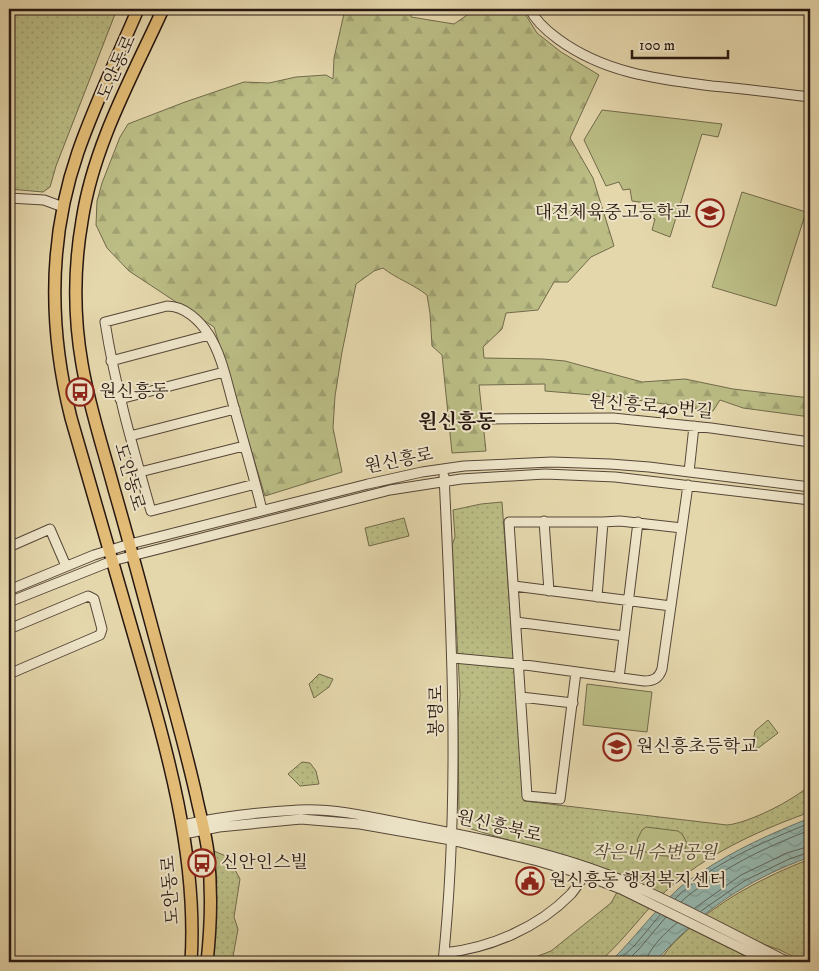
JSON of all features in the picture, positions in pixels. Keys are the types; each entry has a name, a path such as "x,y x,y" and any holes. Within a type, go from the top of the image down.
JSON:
{"main road":[{"name":"도안동로","path":"138,9 78,153 63,206 58,232 55,319 62,380 71,418 162,736 184,830 191,924 191,962"},
{"name":"도안동로","path":"163,9 112,121 97,159 82,221 77,261 77,326 82,364 97,431 187,754 203,825 208,851 210,881 211,926 208,962"}],"street":[{"path":"530,9 534,16 560,40 582,55 610,68 662,80 810,97"},
{"path":"9,198 44,200 63,206"},
{"path":"255,484 151,511 120,399 111,361 105,322 167,306 177,306 200,324 209,335 224,372 235,409 262,510"},
{"path":"111,361 209,335"},
{"path":"120,399 224,372"},
{"path":"130,436 235,409"},
{"name":"원신흥로40번길","path":"487,419 613,418 694,426 810,442"},
{"path":"689,472 694,426"},
{"path":"140,472 244,446"},
{"name":"원신흥로","path":"131,550 262,510 368,484 444,469 552,462 610,464 810,487"},
{"name":"봉명로","path":"444,469 454,719 451,836 443,957 495,942 522,930 545,916 571,894 585,875"},
{"name":"원신흥로","path":"9,590 66,566 390,490 445,481 545,474 615,477 810,500"},
{"path":"453,658 518,664 651,681 660,674 688,485"},
{"path":"544,521 549,591"},
{"path":"576,672 560,800 527,796 509,522 620,521 682,528"},
{"path":"597,597 603,522"},
{"path":"619,678 638,522"},
{"path":"9,547 50,529 66,566"},
{"name":"원신흥로","path":"9,602 68,577 111,555"},
{"path":"514,586 671,606"},
{"path":"9,630 88,596 94,599 102,629 100,635 9,673"},
{"path":"516,622 624,636"},
{"path":"520,697 573,703"},
{"name":"원신흥북로","path":"184,830 203,825 301,820 360,824 451,836 520,848 578,864 624,881 644,895 788,962"},
{"name":"원신흥북로","path":"451,836 585,875 621,889 644,895"},
{"name":"원신흥북로","path":"716,930 767,962"}],"green space":[{"path":"9,9 117,9 56,166 50,187 43,192 9,189"},
{"path":"345,9 411,9 411,17 454,24 476,9 522,9 537,33 561,52 599,75 570,138 593,178 614,246 591,257 568,282 554,282 538,310 506,313 502,329 483,347 484,358 565,361 642,382 685,379 733,389 810,398 810,417 743,408 720,400 713,411 616,397 545,391 545,384 479,385 486,451 452,453 442,355 432,346 427,295 383,268 374,271 356,284 342,352 335,396 333,428 342,472 265,496 214,327 129,271 107,248 96,225 97,201 120,137 128,124 244,82 269,83 296,77 326,75 333,79 334,58"},
{"path":"602,110 722,124 718,137 702,134 670,237 652,230 655,219 645,217 647,203 632,201 630,189 623,190 619,182 606,186 584,140"},
{"path":"742,192 806,212 776,306 712,287"},
{"name":"작은내 수변공원","path":"502,502 524,801 727,825 747,820 771,810 810,785 810,812 740,841 691,871 666,891 619,943 599,962 529,962 551,951 611,903 626,876 465,827 459,817 458,721 460,695 452,545 455,537 453,510"},
{"path":"404,518 409,536 369,546 365,528"},
{"path":"319,674 333,679 329,687 314,698 309,684"},
{"path":"587,684 652,692 647,732 583,725"},
{"path":"768,720 778,733 757,749 753,743 755,731"},
{"path":"302,762 310,763 316,771 319,784 300,786 288,774"},
{"path":"646,827 678,831 687,843 684,852 662,856 640,849 637,840 642,830"},
{"path":"214,851 228,857 240,879 234,917 238,929 232,962 212,962 214,894 217,882"},
{"name":"작은내 수변공원","path":"810,859 810,962 804,962 780,950 760,943 749,957 749,962 658,962 672,945 695,923 726,901 758,882"}],"water":[{"path":"810,818 810,857 766,876 726,899 689,928 655,962 610,962 660,907 686,883 740,849"}],"place":[{"name":"대전체육중고등학교","path":"710,213"},
{"name":"원신흥동","path":"80,392"},
{"name":"원신흥초등학교","path":"617,747"},
{"name":"신안인스빌","path":"202,863"},
{"name":"원신흥동 행정복지센터","path":"530,881"}],"district":[{"name":"원신흥동","path":"457,422"}]}
